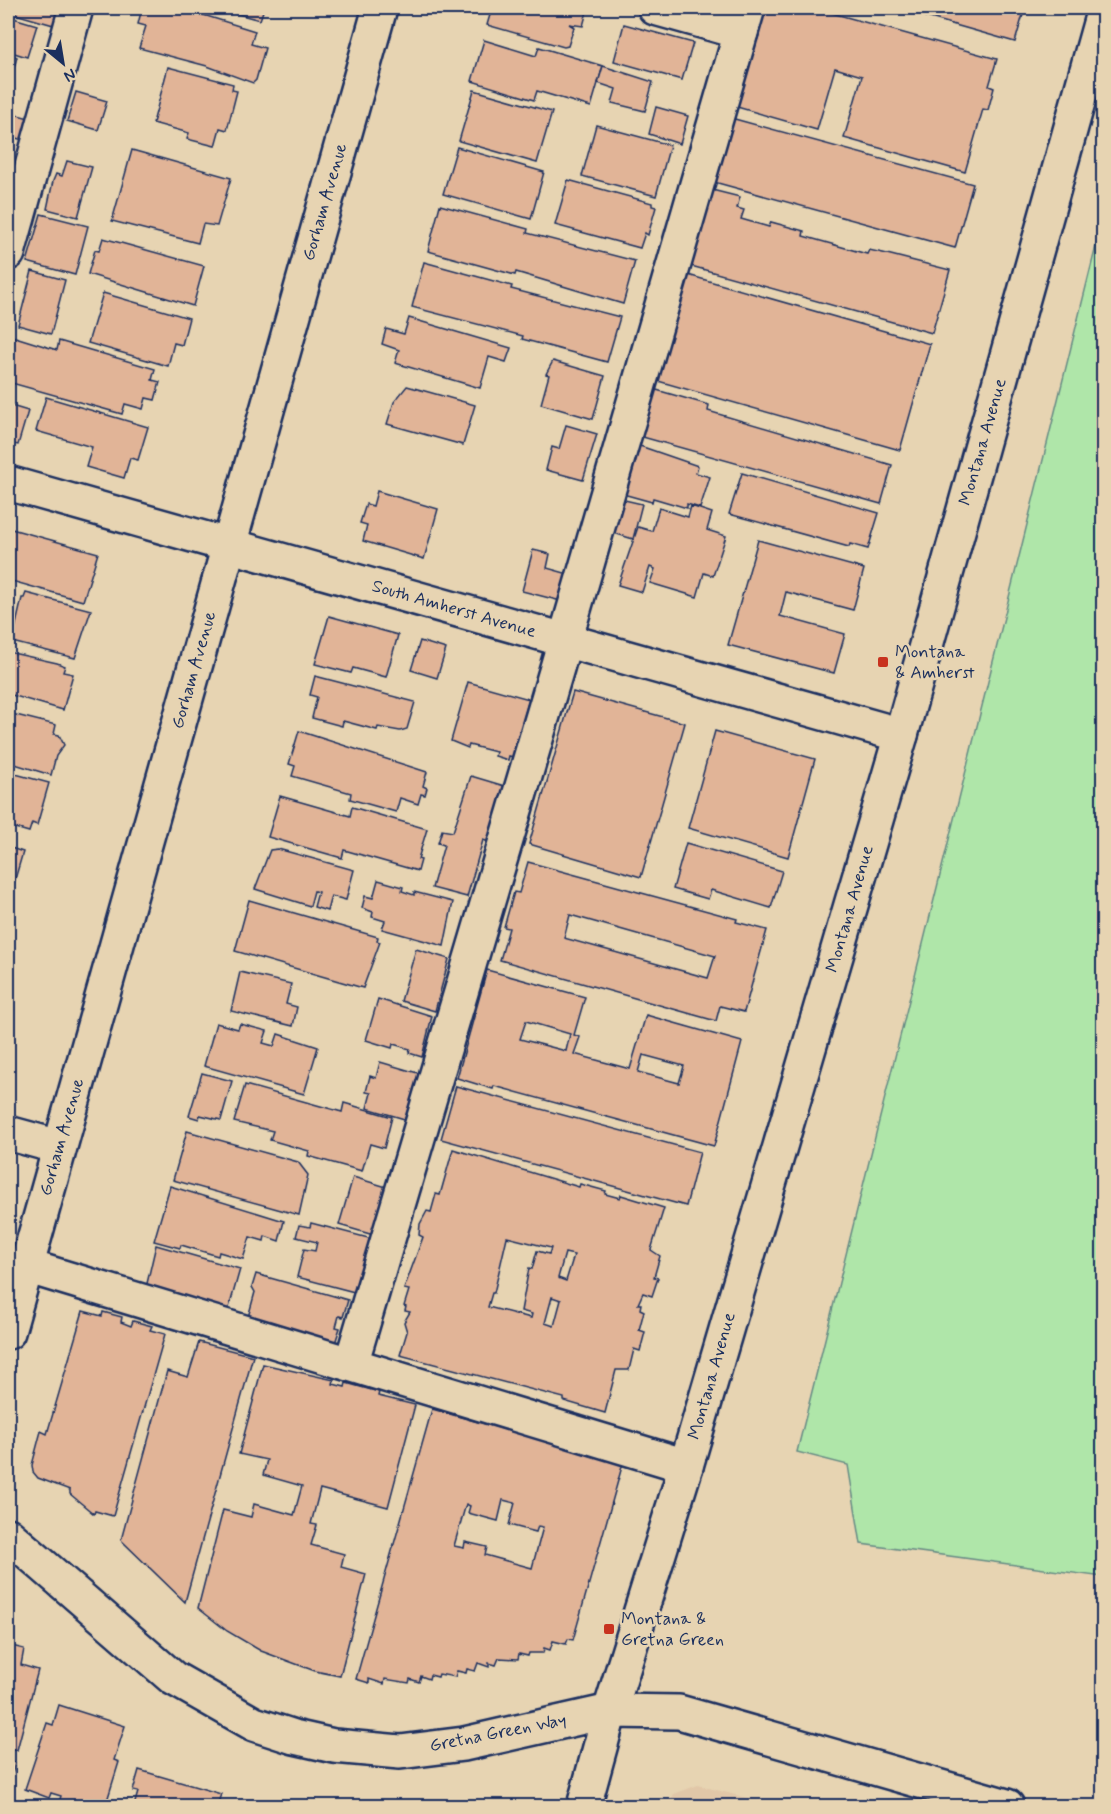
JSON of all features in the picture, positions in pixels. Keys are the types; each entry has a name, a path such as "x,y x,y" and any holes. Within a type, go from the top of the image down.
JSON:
{"street":[{"path":"8,253 76,8"},
{"name":"Gorham Avenue","path":"8,1332 380,8"},
{"path":"351,1364 565,640 744,20 655,8"},
{"name":"Montana Avenue","path":"584,1806 610,1711 686,1466 901,735 1104,9"},
{"name":"South Amherst Avenue","path":"8,483 901,735"},
{"path":"8,1132 59,1147"},
{"path":"26,1266 686,1466"},
{"name":"Gretna Green Way","path":"11,1545 173,1678 254,1724 294,1737 334,1746 400,1752 464,1744 610,1711 679,1712 1007,1806"}],"shaded area":[{"path":"698,1785 777,1806 667,1806 674,1794"}],"green space":[{"path":"1103,218 1103,1577 861,1544 848,1465 797,1452"}],"building":[{"path":"8,8 65,8 57,26 8,12"},
{"path":"142,8 181,8 255,31 251,44 265,48 256,80 253,83 207,66 139,48 146,26 138,24"},
{"path":"216,8 264,8 260,20"},
{"path":"492,8 588,8 583,26 569,24 574,27 568,46 564,47 487,25"},
{"path":"766,8 814,8 997,59 989,86 994,88 988,110 983,109 965,172 844,138 862,76 835,68 817,130 737,107"},
{"path":"895,8 1025,8 1015,42"},
{"path":"10,17 37,25 27,57 8,51"},
{"path":"624,24 693,43 682,80 614,61"},
{"path":"484,40 536,56 539,47 603,66 591,107 537,91 534,100 472,81"},
{"path":"8,54 17,57 11,79 8,78"},
{"path":"603,66 653,82 645,111 612,103 616,89 598,83"},
{"path":"168,67 233,84 232,90 237,91 227,130 220,128 215,146 187,139 189,133 153,123"},
{"path":"474,90 552,112 537,163 459,141"},
{"path":"76,92 107,101 98,130 67,121"},
{"path":"656,107 688,116 680,144 649,134"},
{"path":"10,113 33,119 27,141 8,136"},
{"path":"731,118 973,184 955,248 714,182"},
{"path":"596,125 670,145 656,196 582,176"},
{"path":"457,147 544,172 531,219 443,194"},
{"path":"132,150 231,178 217,226 203,224 198,243 112,221"},
{"path":"67,161 92,167 78,217 47,209 53,181 56,174 62,176"},
{"path":"8,164 15,166 8,194"},
{"path":"568,180 652,203 652,206 656,207 648,235 645,233 640,248 555,225"},
{"path":"712,190 740,197 737,208 744,210 741,219 769,227 771,222 804,231 803,236 867,254 869,250 950,270 932,333 691,266"},
{"path":"440,205 528,229 527,233 635,261 623,304 516,272 515,275 428,251"},
{"path":"41,214 88,226 75,275 27,262"},
{"path":"103,238 204,266 193,306 88,274 95,250 99,251"},
{"path":"424,262 512,286 511,289 620,317 607,362 522,339 523,336 412,307"},
{"path":"32,271 65,280 51,334 18,325"},
{"path":"688,275 930,344 900,450 658,381 660,372 656,371 667,334 671,335 675,323 670,321 681,285 685,287"},
{"path":"103,293 189,318 182,345 174,343 168,366 88,343"},
{"path":"409,318 511,348 506,362 489,357 480,388 395,363 399,350 382,344 386,329 404,334"},
{"path":"12,336 57,350 59,341 155,369 152,380 160,382 155,400 146,398 143,409 125,404 122,414 8,382 8,350"},
{"path":"553,361 605,376 593,419 541,404 549,375 546,374"},
{"path":"407,386 475,405 463,445 387,424 394,402"},
{"path":"653,389 709,405 708,411 892,465 881,504 639,436"},
{"path":"46,397 148,427 138,460 130,458 124,478 86,467 92,447 36,431"},
{"path":"8,405 28,411 18,445 8,443"},
{"path":"566,425 597,434 583,480 546,470 552,447 559,449"},
{"path":"637,445 698,466 696,473 710,477 700,508 687,504 687,508 653,498 652,502 623,494"},
{"path":"742,473 879,513 868,549 850,544 849,547 729,514"},
{"path":"377,491 438,509 424,559 363,541 367,525 360,523 366,504 373,506"},
{"path":"616,498 642,504 633,539 607,531"},
{"path":"691,506 712,513 707,530 726,536 713,576 704,573 697,597 650,583 655,569 650,567 642,592 618,585 638,527 652,531 659,508 688,517"},
{"path":"8,528 98,553 83,601 8,580"},
{"path":"758,540 864,569 853,610 786,592 780,616 845,634 834,673 728,645"},
{"path":"533,550 550,554 547,568 572,575 565,602 522,591"},
{"path":"26,593 91,610 75,658 12,642 22,598"},
{"path":"329,616 398,635 386,677 353,668 351,673 315,664"},
{"path":"420,641 446,649 437,678 411,670"},
{"path":"8,652 57,663 65,666 63,672 73,674 63,710 8,694"},
{"path":"315,676 415,702 407,729 400,731 378,727 377,730 343,721 342,726 312,718 317,697 310,695"},
{"path":"468,682 529,699 513,757 509,756 508,760 495,756 496,752 469,745 468,748 451,741"},
{"path":"573,692 685,723 641,877 529,844"},
{"path":"8,713 56,725 54,734 59,735 64,745 56,756 51,775 8,762"},
{"path":"299,731 427,772 423,786 427,788 425,795 421,794 418,804 400,798 396,812 350,799 351,793 292,776 295,766 289,764"},
{"path":"715,731 815,759 788,857 688,828"},
{"path":"8,772 49,783 37,825 32,823 29,832 8,826"},
{"path":"471,776 508,787 492,843 483,840 467,897 432,888 444,845 438,843 442,830 453,832"},
{"path":"280,796 350,816 352,807 427,829 418,859 421,860 418,871 344,850 342,858 268,837"},
{"path":"686,843 782,871 771,908 711,890 708,899 673,889"},
{"path":"8,847 23,852 13,886 8,884"},
{"path":"278,849 354,870 346,900 331,896 327,911 314,907 318,892 314,891 310,906 255,889 270,850"},
{"path":"528,862 737,919 736,922 767,930 744,1012 720,1006 716,1021 500,960 509,928 504,927 514,892 519,893","holes":["570,915 715,956 708,978 564,938"]},
{"path":"378,880 403,887 402,891 414,895 414,892 453,902 444,946 382,929 385,921 372,917 373,912 362,908 365,896 373,898"},
{"path":"249,900 378,937 377,941 380,942 363,988 235,951"},
{"path":"416,949 449,959 435,1011 401,1001"},
{"path":"487,970 585,997 574,1035 580,1037 574,1054 630,1069 646,1015 742,1042 714,1146 457,1078","holes":["526,1021 570,1034 566,1051 520,1039","643,1055 684,1066 679,1083 638,1072"]},
{"path":"240,972 291,984 286,1004 297,1007 293,1026 231,1011"},
{"path":"378,999 432,1016 422,1057 409,1053 410,1049 393,1044 392,1048 366,1040"},
{"path":"216,1023 238,1029 240,1024 267,1031 263,1043 274,1046 278,1034 318,1047 304,1094 204,1066"},
{"path":"380,1062 421,1074 408,1120 367,1108 371,1093 366,1092 370,1076 376,1078"},
{"path":"202,1073 232,1081 221,1120 200,1115 199,1119 189,1116"},
{"path":"245,1085 342,1112 344,1103 392,1117 384,1148 370,1144 362,1171 308,1156 309,1151 270,1140 273,1131 234,1122"},
{"path":"456,1086 700,1152 686,1206 441,1139"},
{"path":"187,1131 298,1162 308,1175 299,1215 173,1180"},
{"path":"453,1149 579,1187 580,1184 606,1191 605,1194 620,1198 621,1195 664,1208 651,1250 660,1256 654,1277 658,1278 652,1296 643,1293 638,1304 641,1304 640,1309 644,1311 639,1330 645,1332 640,1351 634,1349 629,1370 616,1370 605,1413 564,1401 564,1398 400,1355 407,1332 404,1322 410,1312 405,1311 404,1306 409,1290 404,1289 423,1237 419,1235 420,1224 427,1211 431,1212 436,1194 440,1195","holes":["507,1237 551,1248 549,1254 537,1251 532,1269 529,1268 521,1311 532,1314 531,1318 488,1307 492,1293 494,1293","565,1253 574,1255 566,1281 558,1278","552,1297 561,1300 554,1326 545,1323"]},
{"path":"353,1177 390,1188 377,1236 339,1225"},
{"path":"170,1186 284,1221 279,1241 265,1236 264,1241 250,1237 243,1259 219,1252 218,1256 181,1245 180,1248 154,1241"},
{"path":"311,1223 376,1240 362,1294 297,1277 304,1249 315,1251 317,1242 296,1237 299,1225 310,1227"},
{"path":"156,1245 240,1269 227,1315 145,1292"},
{"path":"256,1274 348,1300 343,1317 339,1316 336,1327 340,1328 334,1346 247,1321 255,1292 252,1287"},
{"path":"83,1311 102,1316 103,1312 122,1317 121,1322 131,1326 133,1321 152,1326 150,1330 165,1334 113,1516 95,1511 94,1514 70,1494 70,1490 38,1478 33,1472 32,1465 41,1431 47,1434"},
{"path":"199,1342 253,1356 185,1602 121,1540 167,1371 188,1377"},
{"path":"263,1364 334,1380 333,1384 345,1387 346,1383 379,1392 378,1396 415,1405 388,1507 320,1489 311,1524 317,1525 311,1545 344,1554 341,1567 366,1574 340,1676 315,1671 261,1651 227,1631 198,1608 223,1510 251,1517 254,1504 294,1515 302,1486 263,1475 267,1460 239,1454"},
{"path":"432,1409 623,1463 573,1640 568,1639 566,1644 553,1641 550,1650 544,1648 543,1653 529,1653 528,1656 519,1654 518,1659 499,1658 496,1665 489,1663 489,1667 478,1663 475,1671 467,1669 466,1673 457,1671 455,1677 439,1674 438,1677 430,1675 429,1679 421,1676 419,1682 410,1679 409,1683 385,1679 384,1684 369,1679 369,1683 356,1679","holes":["503,1500 515,1503 509,1525 536,1532 538,1526 543,1527 532,1568 485,1555 487,1547 465,1542 464,1548 454,1546 466,1504 470,1506 468,1513 498,1521"]},
{"path":"8,1645 24,1649 21,1665 38,1670 17,1750 8,1748"},
{"path":"59,1705 125,1726 114,1760 119,1762 106,1804 99,1802 98,1806 58,1806 61,1796 51,1793 49,1798 25,1789 47,1723 53,1725"},
{"path":"8,1760 15,1763 8,1789"},
{"path":"139,1770 221,1794 217,1806 134,1806 138,1792 133,1791"},
{"path":"242,1800 266,1806 240,1806"}],"place":[{"name":"Montana & Amherst","path":"883,662"},
{"name":"Montana & Gretna Green","path":"609,1629"}]}
